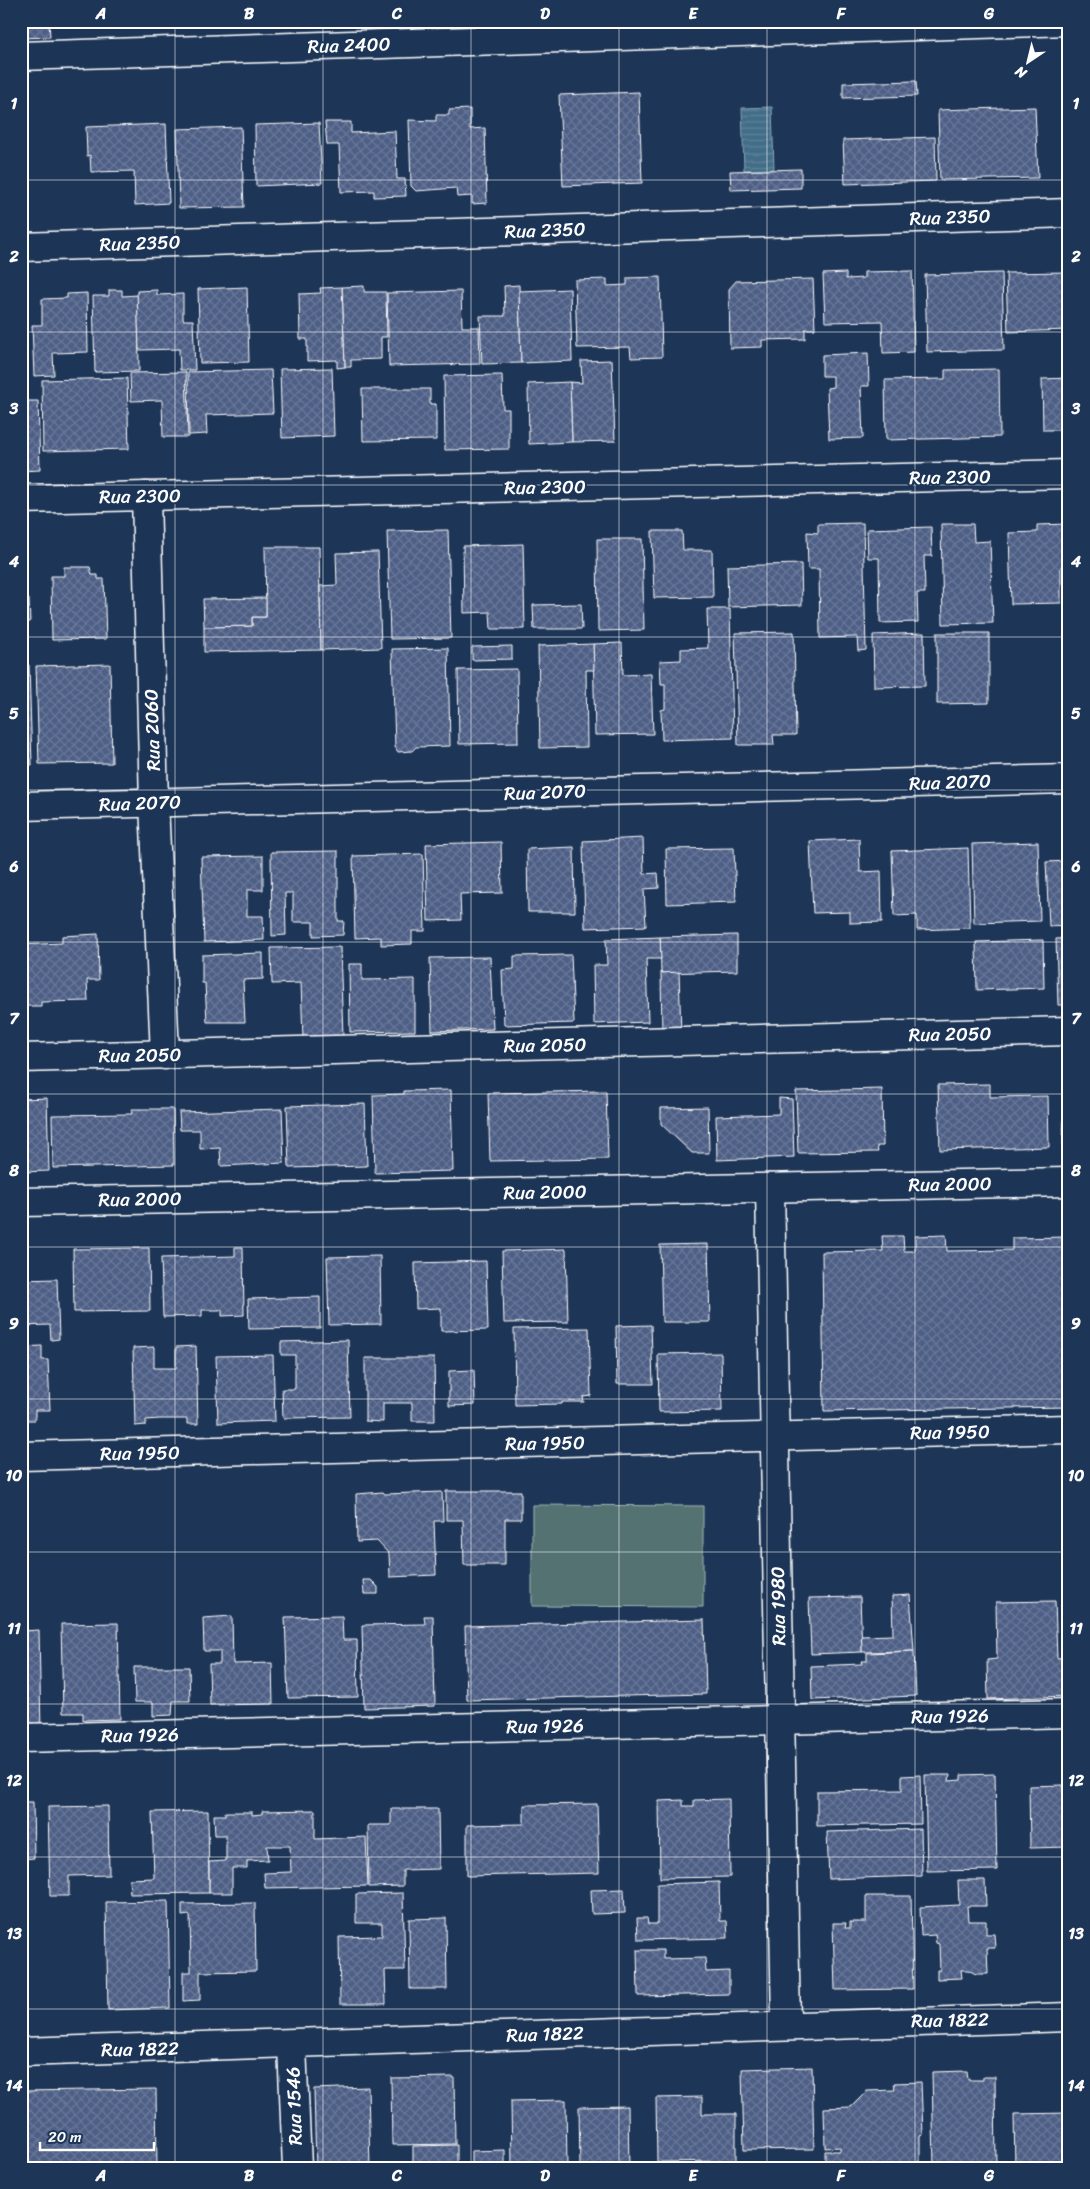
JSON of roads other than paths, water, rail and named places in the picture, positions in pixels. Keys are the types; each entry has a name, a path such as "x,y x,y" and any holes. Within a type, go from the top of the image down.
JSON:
{"street":[{"name":"Rua 2400","path":"21,56 1068,21"},
{"name":"Rua 2350","path":"21,247 1069,213"},
{"name":"Rua 2300","path":"21,499 1069,474"},
{"name":"Rua 2060","path":"146,496 154,803 165,1054"},
{"name":"Rua 2070","path":"21,806 1069,778"},
{"name":"Rua 2050","path":"21,1058 1069,1031"},
{"name":"Rua 2000","path":"21,1202 1069,1182"},
{"name":"Rua 1980","path":"770,1188 786,2024"},
{"name":"Rua 1950","path":"21,1456 1069,1429"},
{"name":"Rua 1926","path":"21,1738 1069,1714"},
{"name":"Rua 1822","path":"21,2052 292,2045 786,2024 1069,2017"},
{"name":"Rua 1546","path":"292,2045 297,2168"}],"water":[{"path":"772,107 774,169 744,170 742,108"}]}
